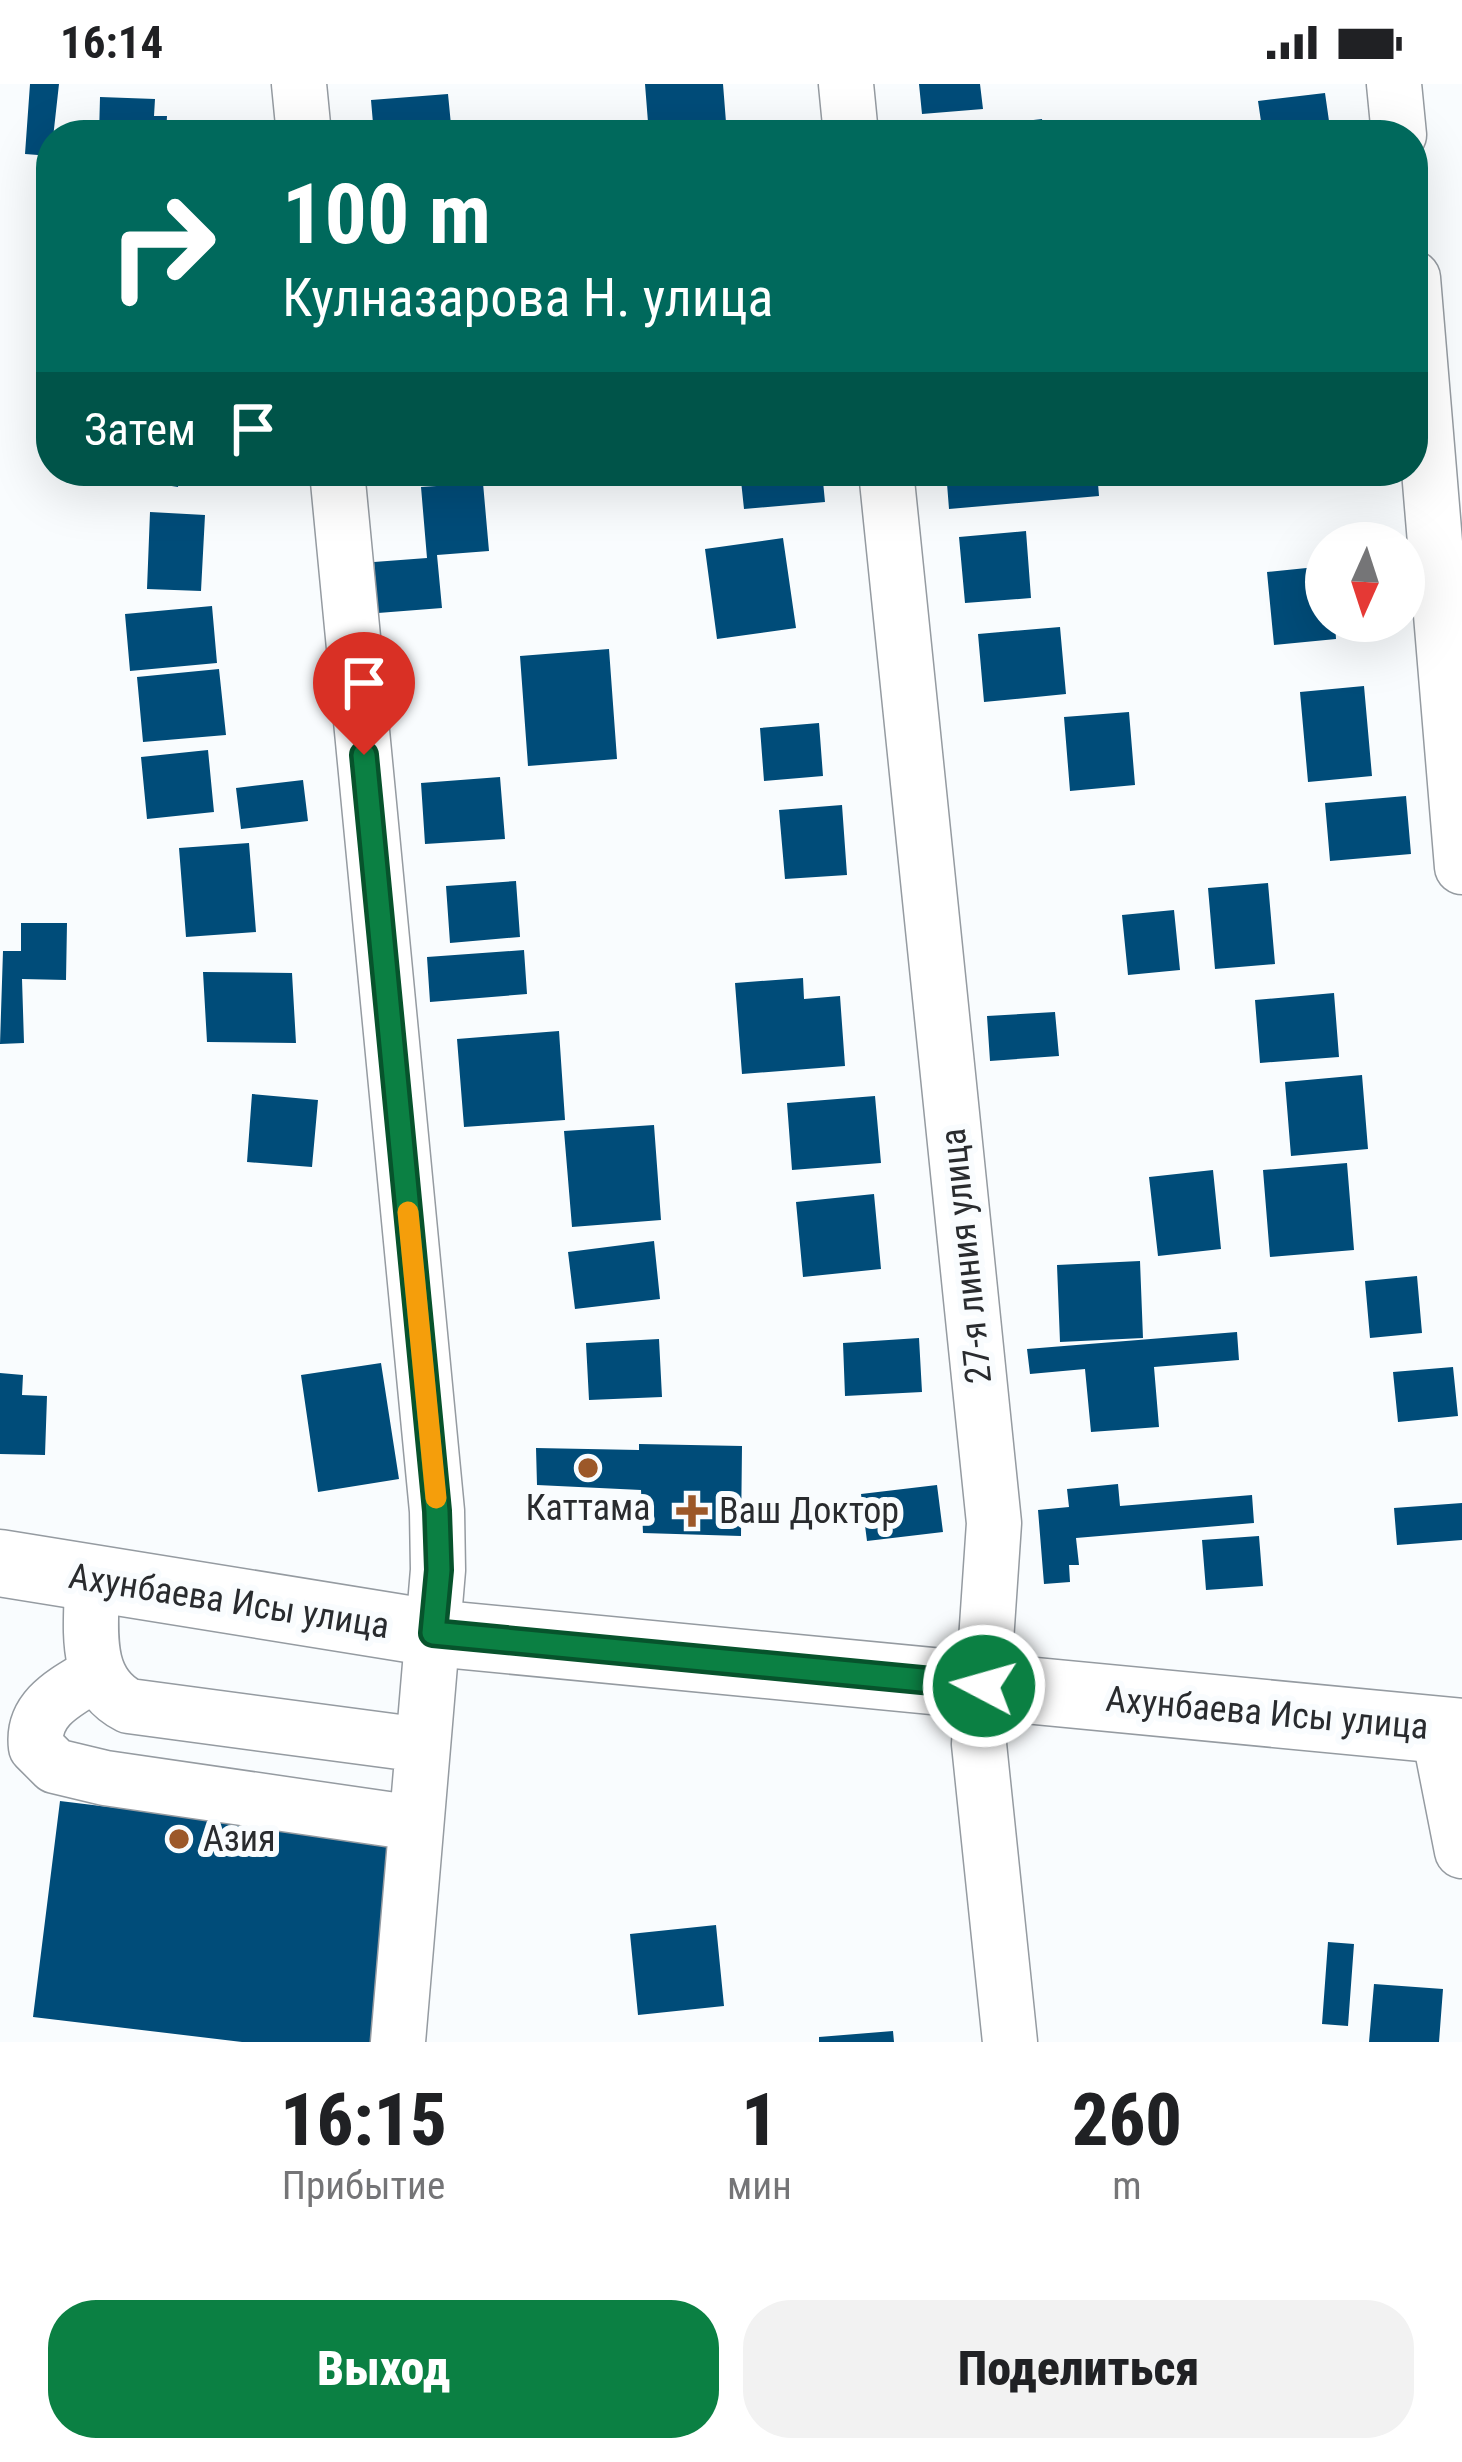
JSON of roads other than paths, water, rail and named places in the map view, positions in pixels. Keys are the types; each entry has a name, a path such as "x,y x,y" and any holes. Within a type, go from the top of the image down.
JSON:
{"main road":[{"name":"Ахунбаева Исы улица","path":"0,1562 433,1633 1450,1731"}],"street":[{"path":"299,84 303,120"},
{"path":"846,84 850,120"},
{"path":"1394,84 1398,120"},
{"path":"1428,363 1447,471 1462,867"},
{"path":"338,486 437,1511 439,1570 398,2042"},
{"name":"27-я линия улица","path":"888,486 994,1523 979,1744 1010,2042"},
{"path":"92,1580 97,1672 115,1699 128,1706 422,1745"},
{"path":"97,1672 60,1696 36,1723 36,1747 55,1766 104,1778 416,1823"},
{"path":"1450,1731 1462,1851"}],"place":[{"name":"Каттама","path":"588,1468"},
{"name":"Ваш Доктор","path":"692,1511"},
{"name":"Азия","path":"179,1839"}]}
